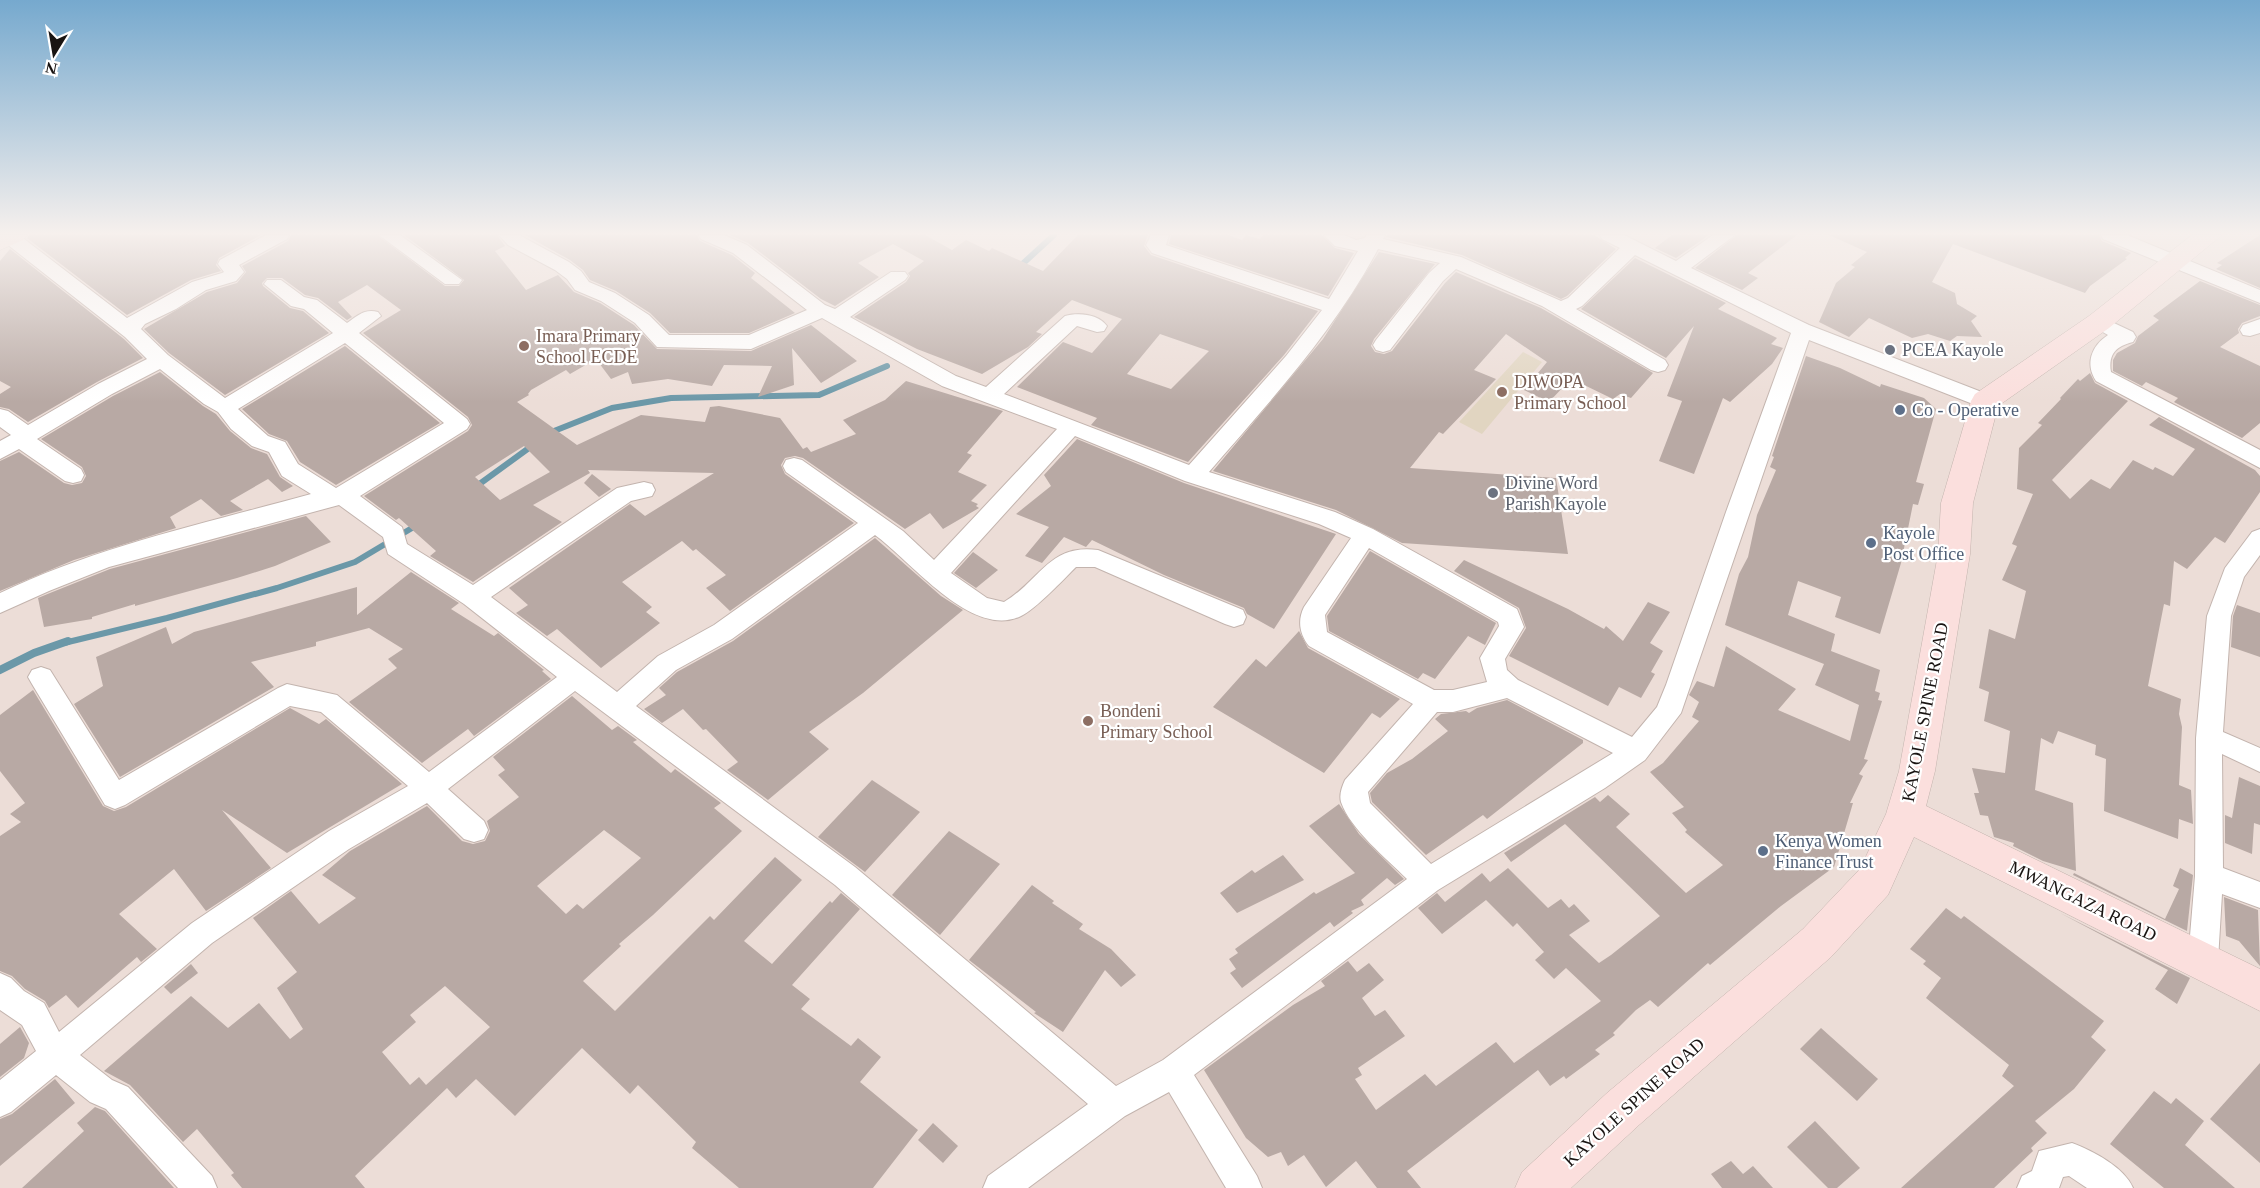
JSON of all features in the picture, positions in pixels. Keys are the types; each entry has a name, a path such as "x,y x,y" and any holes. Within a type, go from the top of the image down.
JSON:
{"main road":[{"path":"1985,401 2099,322 2137,290"},
{"name":"KAYOLE SPINE ROAD","path":"1538,1188 1623,1109 1816,943 1874,882 1905,814 1917,771 1954,554 1957,503 1985,401"},
{"name":"MWANGAZA ROAD","path":"1905,814 2202,960 2260,991"}],"street":[{"path":"77,290 132,332 161,360 210,399 225,407 260,441 277,447 290,470 337,496 473,597 575,677 845,876 1114,1106"},
{"path":"132,332 130,326 138,320 192,290"},
{"path":"0,604 41,584 103,560 337,496 459,424 310,304 298,302 283,290"},
{"path":"592,290 608,297 642,319 664,342 691,340 751,342 814,316 827,313 870,290"},
{"path":"796,290 827,313 949,381 1072,426 1193,475 1327,518 1365,535 1508,616 1512,627 1492,658 1496,675 1509,687 1636,752"},
{"path":"1284,290 1334,307"},
{"path":"1193,475 1286,369 1345,290"},
{"path":"1383,345 1426,290"},
{"path":"1521,290 1561,308 1658,364"},
{"path":"1561,308 1575,302 1587,290"},
{"path":"1720,290 1802,330 1985,401"},
{"path":"2244,290 2260,297"},
{"path":"225,407 348,333 355,325 371,316"},
{"path":"989,396 1071,320 1080,320 1097,326"},
{"path":"2099,322 2126,337 2116,339 2102,352 2100,366 2103,376 2260,460"},
{"path":"1000,1188 1114,1106 1174,1071 1428,881 1595,780 1636,752 1668,713 1679,686 1737,512 1802,330"},
{"path":"0,452 105,389 161,360"},
{"path":"0,416 24,438 73,475"},
{"path":"934,575 1072,426"},
{"path":"794,466 895,537 934,575 980,606 1004,612 1014,609 1070,559 1084,557 1098,559 1234,617"},
{"path":"473,597 625,494 644,490"},
{"path":"618,707 667,663 723,632 875,523"},
{"path":"1365,535 1313,614 1313,633 1318,639 1431,701 1453,701 1509,687"},
{"path":"2202,960 2209,876 2209,738 2219,616 2233,574 2260,538"},
{"path":"41,677 115,797 287,694 328,703 429,788 474,830"},
{"path":"0,1101 202,933 339,840 429,788 575,677"},
{"path":"1428,881 1360,812 1354,800 1355,788 1360,780 1431,701"},
{"path":"2209,738 2239,749 2260,761"},
{"path":"2209,876 2260,895"},
{"path":"0,988 13,1002 33,1014 54,1054 101,1091 117,1098 200,1188"},
{"path":"1174,1071 1245,1188"},
{"path":"2034,1188 2045,1182 2051,1163 2072,1159 2116,1188"}],"shaded area":[{"name":"DIWOPA Primary School","path":"1523,352 1542,362 1482,434 1459,422"}],"building":[{"path":"0,290 62,290 124,339 143,358 28,422 9,409 0,407 0,394 11,387 0,381"},
{"path":"95,290 172,290 127,315"},
{"path":"268,290 290,308 303,311 329,333 225,395 169,353 144,329 207,292"},
{"path":"299,290 358,290 338,302 352,317 347,320 318,298 305,295"},
{"path":"374,290 573,290 600,303 634,325 657,349 751,351 811,325 857,361 821,383 792,348 794,385 758,397 772,366 724,365 712,386 668,379 632,384 628,372 611,379 596,359 570,374 566,370 531,390 529,395 517,402 577,445 641,415 705,422 710,407 719,406 780,418 803,449 807,447 811,452 856,434 843,420 885,400 906,381 1003,411 967,453 972,455 958,472 987,485 971,501 978,504 976,506 979,508 943,529 930,513 905,529 803,458 795,456 785,458 781,465 785,474 854,523 730,611 706,588 726,575 696,549 693,551 682,541 622,582 652,607 646,612 660,623 601,668 557,629 547,636 516,613 528,605 509,588 630,504 645,516 714,473 588,470 590,473 533,505 562,522 473,582 430,556 436,551 399,518 396,520 364,496 468,431 472,425 468,417 363,333 401,310","holes":["524,446 550,472 500,500 475,477"]},
{"path":"767,290 795,313 749,333 670,333 650,313 616,291"},
{"path":"810,290 859,290 835,306"},
{"path":"893,290 1257,290 1318,311 1284,355 1188,462 1091,425 1097,418 1017,387 1063,342 1092,353 1122,319 1072,300 1036,332 1042,334 1028,347 982,374 917,349 854,317","holes":["1160,334 1209,351 1171,389 1127,374"]},
{"path":"1311,290 1331,290 1328,296"},
{"path":"1354,290 1413,290 1374,339 1371,346 1375,352 1384,354 1392,351 1439,290 1500,290 1541,308 1653,373 1631,398 1620,394 1613,399 1580,383 1566,384 1549,402 1524,390 1547,362 1506,334 1474,370 1496,379 1443,434 1439,432 1410,468 1556,478 1568,554 1402,543 1336,510 1213,471 1323,339"},
{"path":"1542,290 1573,290 1561,299"},
{"path":"1601,290 1701,290 1726,303 1718,309 1777,338 1771,344 1783,348 1772,364 1730,402 1723,398 1694,474 1659,461 1682,401 1667,396 1694,326 1666,358 1581,309"},
{"path":"1833,290 1950,290 1955,293 1957,304 1977,316 1971,321 1982,337 1957,336 1950,341 1928,334 1912,338 1869,318 1849,337 1819,322"},
{"path":"2187,290 2224,290 2260,305 2260,316 2242,323 2238,329 2239,333 2220,347 2260,366 2260,423 2242,438 2174,402 2178,398 2146,382 2142,386 2113,371 2113,360 2117,353 2135,343 2138,336 2159,320 2153,316"},
{"path":"345,346 440,423 336,485 300,462 287,441 269,434 242,409"},
{"path":"1806,356 1840,368 1880,387 1881,384 1924,398 1936,409 1916,482 1924,484 1918,505 1913,504 1901,563 1880,634 1835,617 1841,597 1798,581 1788,615 1835,634 1831,651 1880,670 1875,691 1880,693 1878,700 1882,701 1864,759 1868,760 1859,774 1863,776 1850,803 1853,803 1834,867 1781,906 1710,965 1708,963 1658,1007 1650,1000 1636,1010 1613,1033 1615,1035 1595,1050 1600,1054 1566,1079 1564,1076 1550,1086 1538,1070 1407,1171 1421,1188 1377,1188 1356,1161 1326,1187 1304,1155 1288,1166 1281,1152 1268,1157 1246,1138 1204,1070 1293,1005 1325,986 1321,981 1348,961 1357,972 1369,963 1384,980 1362,998 1375,1016 1385,1010 1405,1036 1358,1068 1362,1075 1355,1079 1376,1110 1425,1074 1436,1086 1496,1042 1514,1063 1601,1001 1566,968 1554,979 1535,960 1544,952 1517,923 1513,927 1486,900 1442,934 1418,908 1437,893 1445,902 1482,873 1490,882 1508,868 1548,908 1561,899 1569,908 1574,904 1590,921 1569,935 1599,963 1660,916 1565,824 1511,862 1504,853 1595,797 1600,802 1608,795 1630,814 1616,827 1686,893 1723,865 1685,832 1687,830 1672,813 1684,807 1650,772 1663,763 1699,721 1692,717 1699,702 1689,695 1697,681 1714,687 1726,646 1796,689 1778,710 1850,741 1859,705 1815,685 1824,664 1725,625 1739,574 1748,557 1757,515 1776,470 1770,467 1774,457 1772,456"},
{"path":"160,372 216,414 230,431 251,448 267,454 280,477 293,486 282,492 268,479 230,501 243,510 221,516 201,499 170,517 176,528 74,560 0,591 0,461 19,452 64,483 72,485 82,483 86,476 82,467 41,439 113,396"},
{"path":"2090,373 2095,383 2128,401 2052,480 2070,499 2091,479 2110,489 2133,460 2153,470 2155,467 2173,476 2195,449 2149,425 2159,417 2255,470 2260,476 2260,492 2225,543 2215,537 2187,569 2174,561 2170,606 2164,604 2148,686 2181,699 2179,785 2191,790 2193,824 2179,819 2178,839 2104,811 2106,759 2095,755 2096,745 2058,731 2053,744 2041,738 2035,790 2073,803 2076,871 2043,861 2013,846 2014,843 1994,837 1988,816 1980,815 1974,793 1979,793 1972,768 2005,773 2010,731 1984,721 1989,692 1979,688 1989,629 2015,639 2026,591 2002,580 2017,546 2012,544 2033,494 2017,489 2019,448 2042,425 2038,423 2060,398 2078,379 2080,381"},
{"path":"1077,439 1184,483 1336,534 1274,629 1247,614 1244,608 1164,575 1092,540 1086,547 1064,537 1042,563 1025,556 1049,527 1016,514 1051,486 1044,475"},
{"path":"592,474 611,489 599,497 584,483"},
{"path":"306,516 331,542 275,566 237,578 135,606 135,604 92,617 92,619 44,627 38,598 110,569"},
{"path":"875,538 941,596 963,610 863,693 809,732 829,749 768,800 727,770 738,762 683,709 662,723 644,709 666,695 659,688 677,672 733,641"},
{"path":"1370,551 1496,623 1485,645 1468,636 1435,679 1423,673 1418,679 1329,631 1327,616"},
{"path":"973,552 998,570 976,588 954,573"},
{"path":"1464,560 1568,609 1604,629 1606,626 1623,641 1648,602 1670,612 1650,643 1663,651 1651,672 1655,674 1641,698 1619,687 1608,706 1509,656 1526,628 1519,608 1454,571"},
{"path":"411,572 459,603 451,609 494,636 498,633 544,670 542,671 551,679 474,736 468,729 422,763 349,702 397,668 388,659 403,649 369,628 316,642 316,646 251,662 274,687 120,777 74,704 103,686 96,657 166,627 172,644 194,632 357,587 357,615"},
{"path":"2237,605 2260,613 2260,657 2231,647 2233,616"},
{"path":"1299,631 1308,648 1400,699 1380,718 1372,713 1324,773 1213,707 1256,659 1266,667"},
{"path":"33,690 103,806 114,811 126,807 290,708 319,724 326,719 402,784 287,853 222,810 271,868 206,911 174,869 119,914 157,949 141,962 137,957 78,1008 66,995 49,1008 45,1001 25,989 12,976 0,971 0,836 21,822 10,814 25,803 0,771 0,715"},
{"path":"572,696 612,730 618,726 637,740 633,742 671,773 675,769 721,803 714,808 742,831 619,944 621,946 583,981 615,1011 710,916 714,920 775,857 802,880 744,941 772,964 830,901 832,903 841,893 860,909 792,985 810,999 801,1009 851,1046 858,1038 881,1057 860,1082 918,1130 873,1188 739,1188 692,1148 696,1142 638,1085 630,1094 582,1048 515,1116 476,1079 456,1098 447,1088 355,1176 365,1188 242,1188 231,1175 234,1173 197,1129 183,1142 130,1085 104,1071 191,996 228,1028 259,1003 290,1039 303,1029 277,988 297,972 253,918 291,891 319,924 356,898 322,875 350,851 427,806 462,841 473,844 485,841 490,831 487,821 519,797 498,775 505,770 493,757","holes":["604,830 641,858 583,909 577,904 566,914 537,886","445,986 490,1027 426,1085 419,1077 410,1085 382,1052 416,1022 410,1015"]},
{"path":"1507,700 1583,740 1583,743 1487,819 1483,815 1426,855 1372,802 1370,793 1387,773 1412,759 1448,731 1435,719 1441,714 1466,711 1469,713 1477,708"},
{"path":"2239,777 2260,786 2260,825 2254,823 2252,854 2225,843 2225,815 2232,818"},
{"path":"872,780 920,812 865,872 818,837"},
{"path":"1339,804 1359,834 1404,879 1395,885 1387,878 1361,900 1364,905 1351,911 1353,913 1334,927 1330,922 1242,988 1230,973 1236,969 1229,959 1238,953 1235,949 1314,892 1316,894 1355,873 1309,826"},
{"path":"949,831 1000,864 940,935 892,895"},
{"path":"1283,855 1304,880 1237,913 1220,893 1252,870 1255,873"},
{"path":"2180,868 2193,875 2187,931 2073,875 2074,873 2165,919 2179,889 2173,886"},
{"path":"1032,885 1054,901 1052,903 1083,924 1079,929 1111,949 1136,975 1121,987 1105,970 1063,1032 1034,1013 1036,1012 969,960"},
{"path":"2224,897 2258,910 2260,966 2239,941 2226,936"},
{"path":"1946,908 1961,919 1964,916 2104,1021 2091,1037 2106,1050 2074,1089 2035,1121 2047,1133 2031,1148 2033,1151 1994,1188 1901,1188 2014,1086 2002,1076 2009,1065 1926,998 1941,978 1923,964 1926,961 1910,949"},
{"path":"2060,913 2190,978 2177,1004 2155,989 2168,970"},
{"path":"191,964 198,973 171,994 164,987"},
{"path":"20,1027 29,1043 24,1058 0,1077 0,1044"},
{"path":"1821,1028 1878,1079 1857,1101 1800,1049"},
{"path":"2260,1063 2260,1163 2210,1119"},
{"path":"55,1079 75,1103 0,1166 0,1119 12,1114"},
{"path":"2154,1091 2171,1104 2176,1098 2204,1121 2185,1145 2235,1188 2164,1188 2110,1144"},
{"path":"95,1107 105,1111 174,1188 22,1188 84,1131 77,1123"},
{"path":"1815,1121 1860,1168 1837,1188 1828,1188 1787,1147"},
{"path":"933,1123 958,1146 943,1163 918,1140"},
{"path":"1731,1161 1743,1174 1753,1166 1773,1188 1722,1188 1711,1174"}],"waterway":[{"path":"549,433 612,408 671,398 819,395 887,366"},
{"path":"474,488 533,445"},
{"path":"64,643 277,588 355,562 417,525"},
{"path":"0,670 34,653 68,641"}],"place":[{"name":"Imara Primary School ECDE","path":"524,346"},
{"name":"PCEA Kayole","path":"1890,350"},
{"name":"DIWOPA Primary School","path":"1502,392"},
{"name":"Co - Operative","path":"1900,410"},
{"name":"Divine Word Parish Kayole","path":"1493,493"},
{"name":"Kayole Post Office","path":"1871,543"},
{"name":"Bondeni Primary School","path":"1088,721"},
{"name":"Kenya Women Finance Trust","path":"1763,851"}]}
